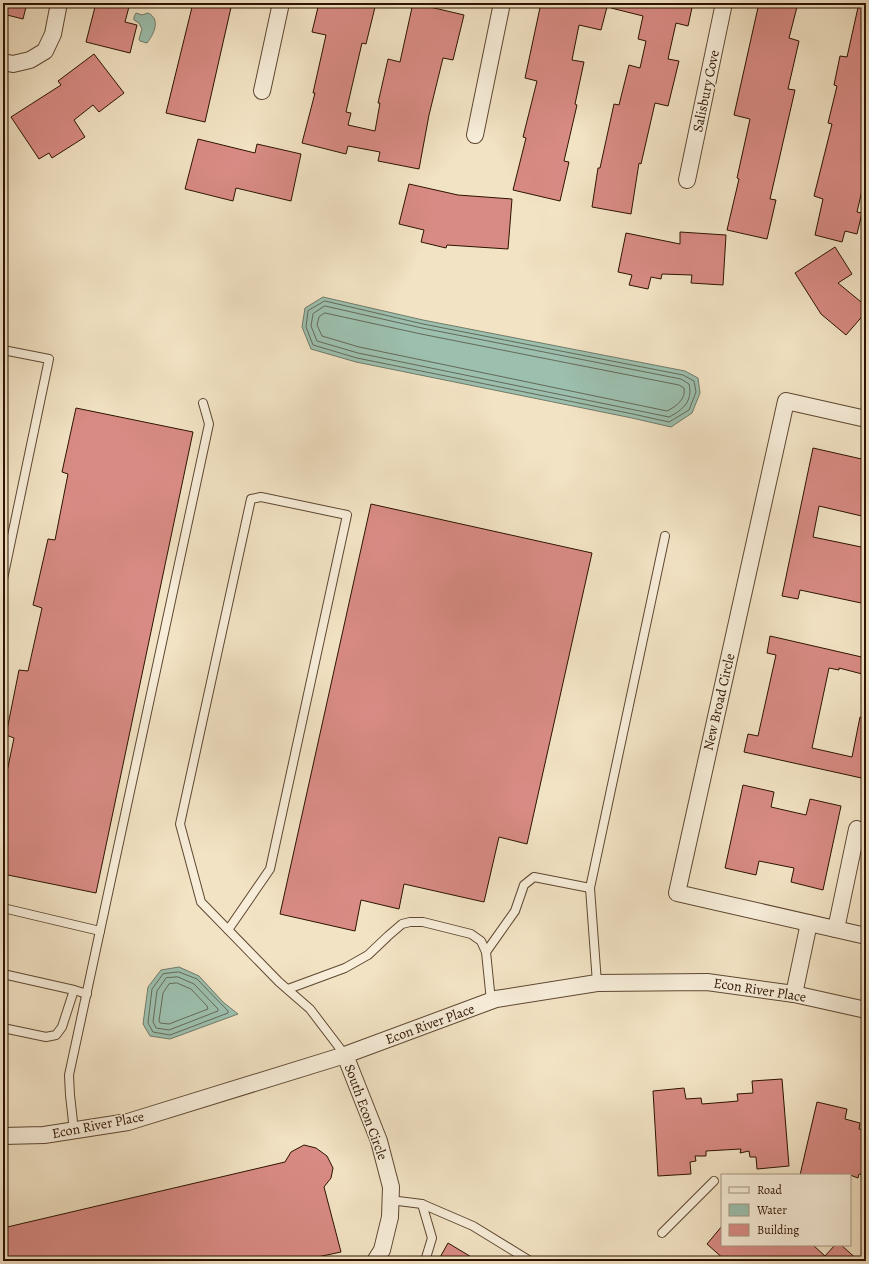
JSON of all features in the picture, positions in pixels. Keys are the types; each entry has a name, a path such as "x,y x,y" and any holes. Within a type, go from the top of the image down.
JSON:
{"street":[{"path":"3,62 13,64 30,60 44,51 53,34 59,3"},
{"path":"262,91 281,3"},
{"path":"475,135 502,3"},
{"name":"Salisbury Cove","path":"687,180 724,3"},
{"name":"New Broad Circle","path":"866,419 786,402 677,893 866,936"},
{"path":"836,929 857,829"},
{"path":"794,994 809,923"},
{"name":"Econ River Place","path":"3,1136 44,1135 128,1122 345,1055 496,999 596,983 707,982 794,994 866,1010"},
{"name":"South Econ Circle","path":"345,1055 379,1141 391,1187 390,1217 382,1250 375,1261"}],"lane":[{"path":"3,350 49,359 3,578"},
{"path":"74,1131 70,1095 70,1075 209,424 203,404"},
{"path":"228,930 270,869 347,515 261,497 251,499 180,824 201,902 228,930 279,982 310,1009 345,1055"},
{"path":"596,983 590,888 665,536"},
{"path":"486,952 515,911 524,885 534,877 590,888"},
{"path":"3,908 100,931"},
{"path":"288,989 351,965 368,955 402,924 410,922 423,922 471,934 481,940 486,952 491,1002"},
{"path":"3,974 87,994"},
{"path":"3,1028 46,1037 56,1035 62,1027 74,990"},
{"path":"662,1233 714,1181"},
{"path":"390,1200 422,1204 473,1226 530,1261"},
{"path":"422,1204 432,1238 425,1261"}],"water":[{"path":"136,13 142,15 148,13 154,19 154,31 147,43 140,41 139,39 142,29 139,23 134,20"},
{"path":"323,297 423,320 685,371 698,378 700,393 692,413 671,427 356,362 311,349 302,327 305,308"},
{"path":"179,967 199,976 223,1002 238,1014 170,1039 150,1036 143,1024 148,987 161,970"}],"building":[{"path":"3,3 27,3 23,19 3,14"},
{"path":"96,3 130,3 125,22 137,25 130,53 86,42"},
{"path":"193,3 232,3 205,122 166,113"},
{"path":"319,3 376,3 366,44 362,43 346,112 351,113 348,125 375,131 380,103 378,103 388,59 400,62 413,3 464,15 453,60 443,58 429,115 419,169 378,161 380,152 348,146 346,154 302,143 315,93 313,93 326,35 312,32"},
{"path":"541,3 608,3 601,30 579,25 572,60 584,62 575,104 577,105 564,161 569,162 560,201 513,190 526,138 523,137 537,81 525,78"},
{"path":"611,3 693,3 688,26 676,23 668,59 679,61 668,106 655,103 641,164 639,163 631,214 592,207 598,168 600,168 614,104 619,105 629,65 640,68 646,41 638,39 643,16 611,8"},
{"path":"759,3 798,3 789,38 799,41 788,89 795,90 770,199 776,200 767,239 727,230 739,179 737,178 750,119 734,115"},
{"path":"859,3 866,3 866,173 857,212 862,213 857,234 845,231 842,242 815,235 823,199 814,196 832,124 828,123 837,86 834,85 840,56 847,57"},
{"path":"94,54 124,93 99,112 93,105 74,120 85,137 52,158 49,153 39,159 11,117 61,85 58,81"},
{"path":"198,139 255,153 257,144 301,154 291,201 236,188 233,201 185,189"},
{"path":"409,184 458,195 512,199 508,249 447,245 446,248 421,242 424,230 399,224"},
{"path":"680,232 726,235 723,285 691,283 692,275 662,274 661,279 651,277 648,289 629,285 632,275 618,272 626,233 680,244"},
{"path":"835,247 852,274 838,283 866,306 866,312 846,335 821,314 795,273"},
{"path":"76,408 193,432 96,893 3,874 3,791 14,738 6,735 19,670 28,671 42,608 33,605 48,539 55,540 68,474 62,472"},
{"path":"813,448 866,460 866,517 819,506 813,537 866,548 866,604 800,590 798,599 782,596"},
{"path":"371,504 592,553 527,844 499,837 484,902 404,884 399,909 361,900 355,931 280,914"},
{"path":"770,636 866,658 866,675 839,668 839,670 829,668 812,748 852,757 860,717 866,717 866,779 744,752 748,734 758,736 776,655 767,653"},
{"path":"743,785 774,792 771,807 806,815 810,799 841,806 823,890 791,882 794,868 759,861 756,875 725,868"},
{"path":"782,1079 789,1166 757,1169 756,1157 750,1157 749,1151 740,1153 741,1149 706,1151 706,1156 695,1156 696,1161 690,1162 691,1174 658,1176 653,1091 684,1088 686,1099 701,1098 702,1104 738,1101 737,1094 753,1093 752,1081"},
{"path":"817,1102 847,1109 845,1119 860,1123 859,1129 866,1131 866,1175 859,1174 858,1178 851,1174 800,1174"},
{"path":"304,1145 316,1148 327,1156 333,1168 331,1178 324,1187 341,1252 299,1261 3,1261 3,1228 285,1162 291,1152"},
{"path":"721,1227 721,1246 814,1246 825,1256 834,1246 842,1246 859,1261 726,1261 707,1244"},
{"path":"448,1243 478,1261 438,1261"}]}
